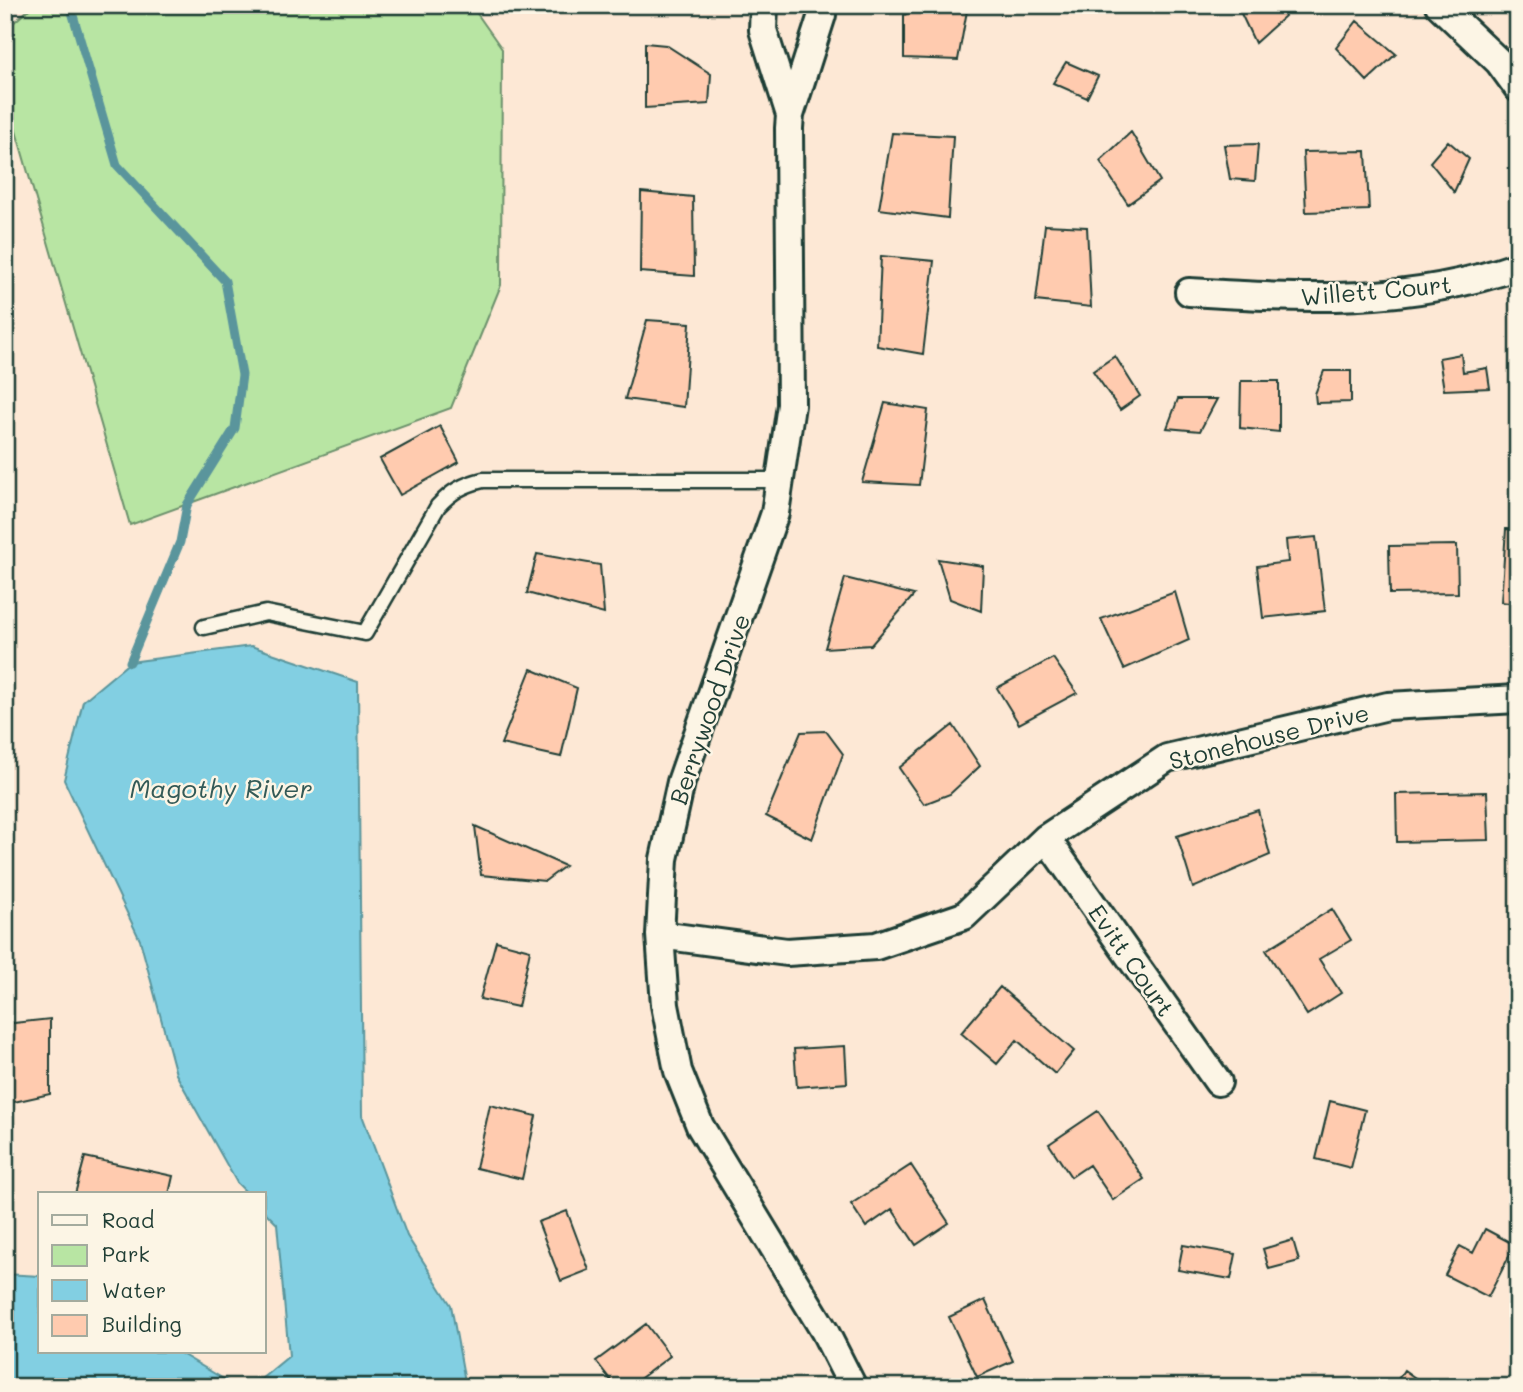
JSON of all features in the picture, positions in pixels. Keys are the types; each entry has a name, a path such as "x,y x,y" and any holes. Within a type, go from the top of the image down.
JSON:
{"street":[{"name":"Berrywood Drive","path":"764,5 763,30 790,115"},
{"name":"Berrywood Drive","path":"822,5 822,15 790,115 788,208 791,393 773,521 681,782 664,859 660,935 665,1005 678,1071 700,1126 825,1332 853,1387"},
{"path":"1439,5 1499,62 1518,88"},
{"name":"Willett Court","path":"1189,292 1334,299 1478,280 1518,266"},
{"name":"Stonehouse Drive","path":"660,935 787,952 876,946 964,916 1046,838 1167,758 1388,706 1518,699"},
{"name":"Evitt Court","path":"1046,838 1218,1082"}],"lane":[{"path":"204,627 266,613 365,633 438,506 451,492 465,484 483,480 780,480"}],"green space":[{"path":"34,5 471,5 502,49 501,285 451,408 130,525 5,93 5,30"}],"water":[{"name":"Magothy River","path":"251,646 358,682 362,1115 407,1236 451,1305 466,1387 5,1387 5,1274 38,1276 38,1354 181,1354 232,1384 261,1379 289,1356 277,1224 266,1213 266,1192 246,1192 237,1183 176,1074 140,940 64,780 83,701 130,662"}],"building":[{"path":"925,5 968,5 958,60 904,58 904,15"},
{"path":"1237,5 1281,5 1285,16 1255,43"},
{"path":"1357,21 1396,54 1367,81 1336,48"},
{"path":"645,43 666,45 711,74 709,104 645,108"},
{"path":"1066,62 1098,76 1087,98 1053,83"},
{"path":"1131,132 1160,181 1128,204 1100,161"},
{"path":"892,133 953,136 948,218 879,209"},
{"path":"1448,141 1469,159 1454,192 1430,162"},
{"path":"1258,144 1255,181 1230,179 1224,145"},
{"path":"1366,151 1369,210 1306,212 1303,152"},
{"path":"641,192 693,197 694,276 640,272"},
{"path":"1045,225 1087,227 1091,307 1036,301"},
{"path":"881,256 934,261 923,354 877,346"},
{"path":"647,320 690,323 684,407 625,399"},
{"path":"1461,354 1463,372 1487,368 1490,388 1444,390 1439,358"},
{"path":"1115,356 1140,396 1120,410 1093,371"},
{"path":"1324,371 1351,371 1351,402 1316,403 1315,394"},
{"path":"1241,381 1279,381 1279,432 1240,428"},
{"path":"1178,399 1217,399 1200,431 1167,428"},
{"path":"885,403 928,410 919,485 862,482"},
{"path":"440,426 459,462 400,495 380,459"},
{"path":"1506,529 1518,530 1518,604 1501,602"},
{"path":"1316,537 1325,611 1263,618 1257,566 1288,562 1286,540"},
{"path":"1457,545 1458,593 1390,594 1389,546"},
{"path":"537,554 600,565 604,614 527,593"},
{"path":"938,559 983,566 981,611 950,599"},
{"path":"845,578 914,595 871,645 825,648"},
{"path":"1175,592 1189,640 1124,669 1101,619"},
{"path":"1053,658 1077,693 1019,724 997,688"},
{"path":"531,669 577,688 561,757 501,744"},
{"path":"953,725 980,766 950,794 924,804 899,768"},
{"path":"826,731 843,754 812,839 766,816 801,732"},
{"path":"1487,792 1489,840 1397,842 1396,794"},
{"path":"1258,810 1270,855 1193,888 1177,836"},
{"path":"475,826 565,866 545,881 481,875"},
{"path":"1332,909 1351,940 1319,959 1341,993 1307,1015 1266,950"},
{"path":"496,941 530,950 518,1007 480,999"},
{"path":"1000,987 1074,1051 1055,1074 1017,1040 997,1064 961,1033"},
{"path":"50,1019 50,1094 5,1104 5,1024"},
{"path":"845,1046 847,1083 797,1087 794,1049"},
{"path":"1330,1101 1365,1110 1351,1168 1316,1159"},
{"path":"490,1105 536,1116 522,1179 476,1168"},
{"path":"1098,1111 1144,1179 1113,1200 1089,1165 1071,1177 1049,1144"},
{"path":"85,1157 173,1176 169,1192 76,1192"},
{"path":"911,1165 949,1223 916,1245 892,1209 866,1227 851,1204"},
{"path":"567,1211 589,1270 561,1281 538,1222"},
{"path":"1485,1229 1515,1245 1488,1297 1445,1275 1460,1246 1473,1253"},
{"path":"1293,1240 1299,1261 1269,1269 1263,1249"},
{"path":"1183,1245 1236,1254 1231,1279 1178,1270"},
{"path":"985,1300 1013,1361 977,1377 949,1317"},
{"path":"646,1324 670,1356 629,1387 616,1387 596,1361"},
{"path":"1404,1370 1428,1387 1393,1387"}],"waterway":[{"path":"70,5 117,165 225,281 242,375 235,428 187,505 180,542 130,662"}]}
